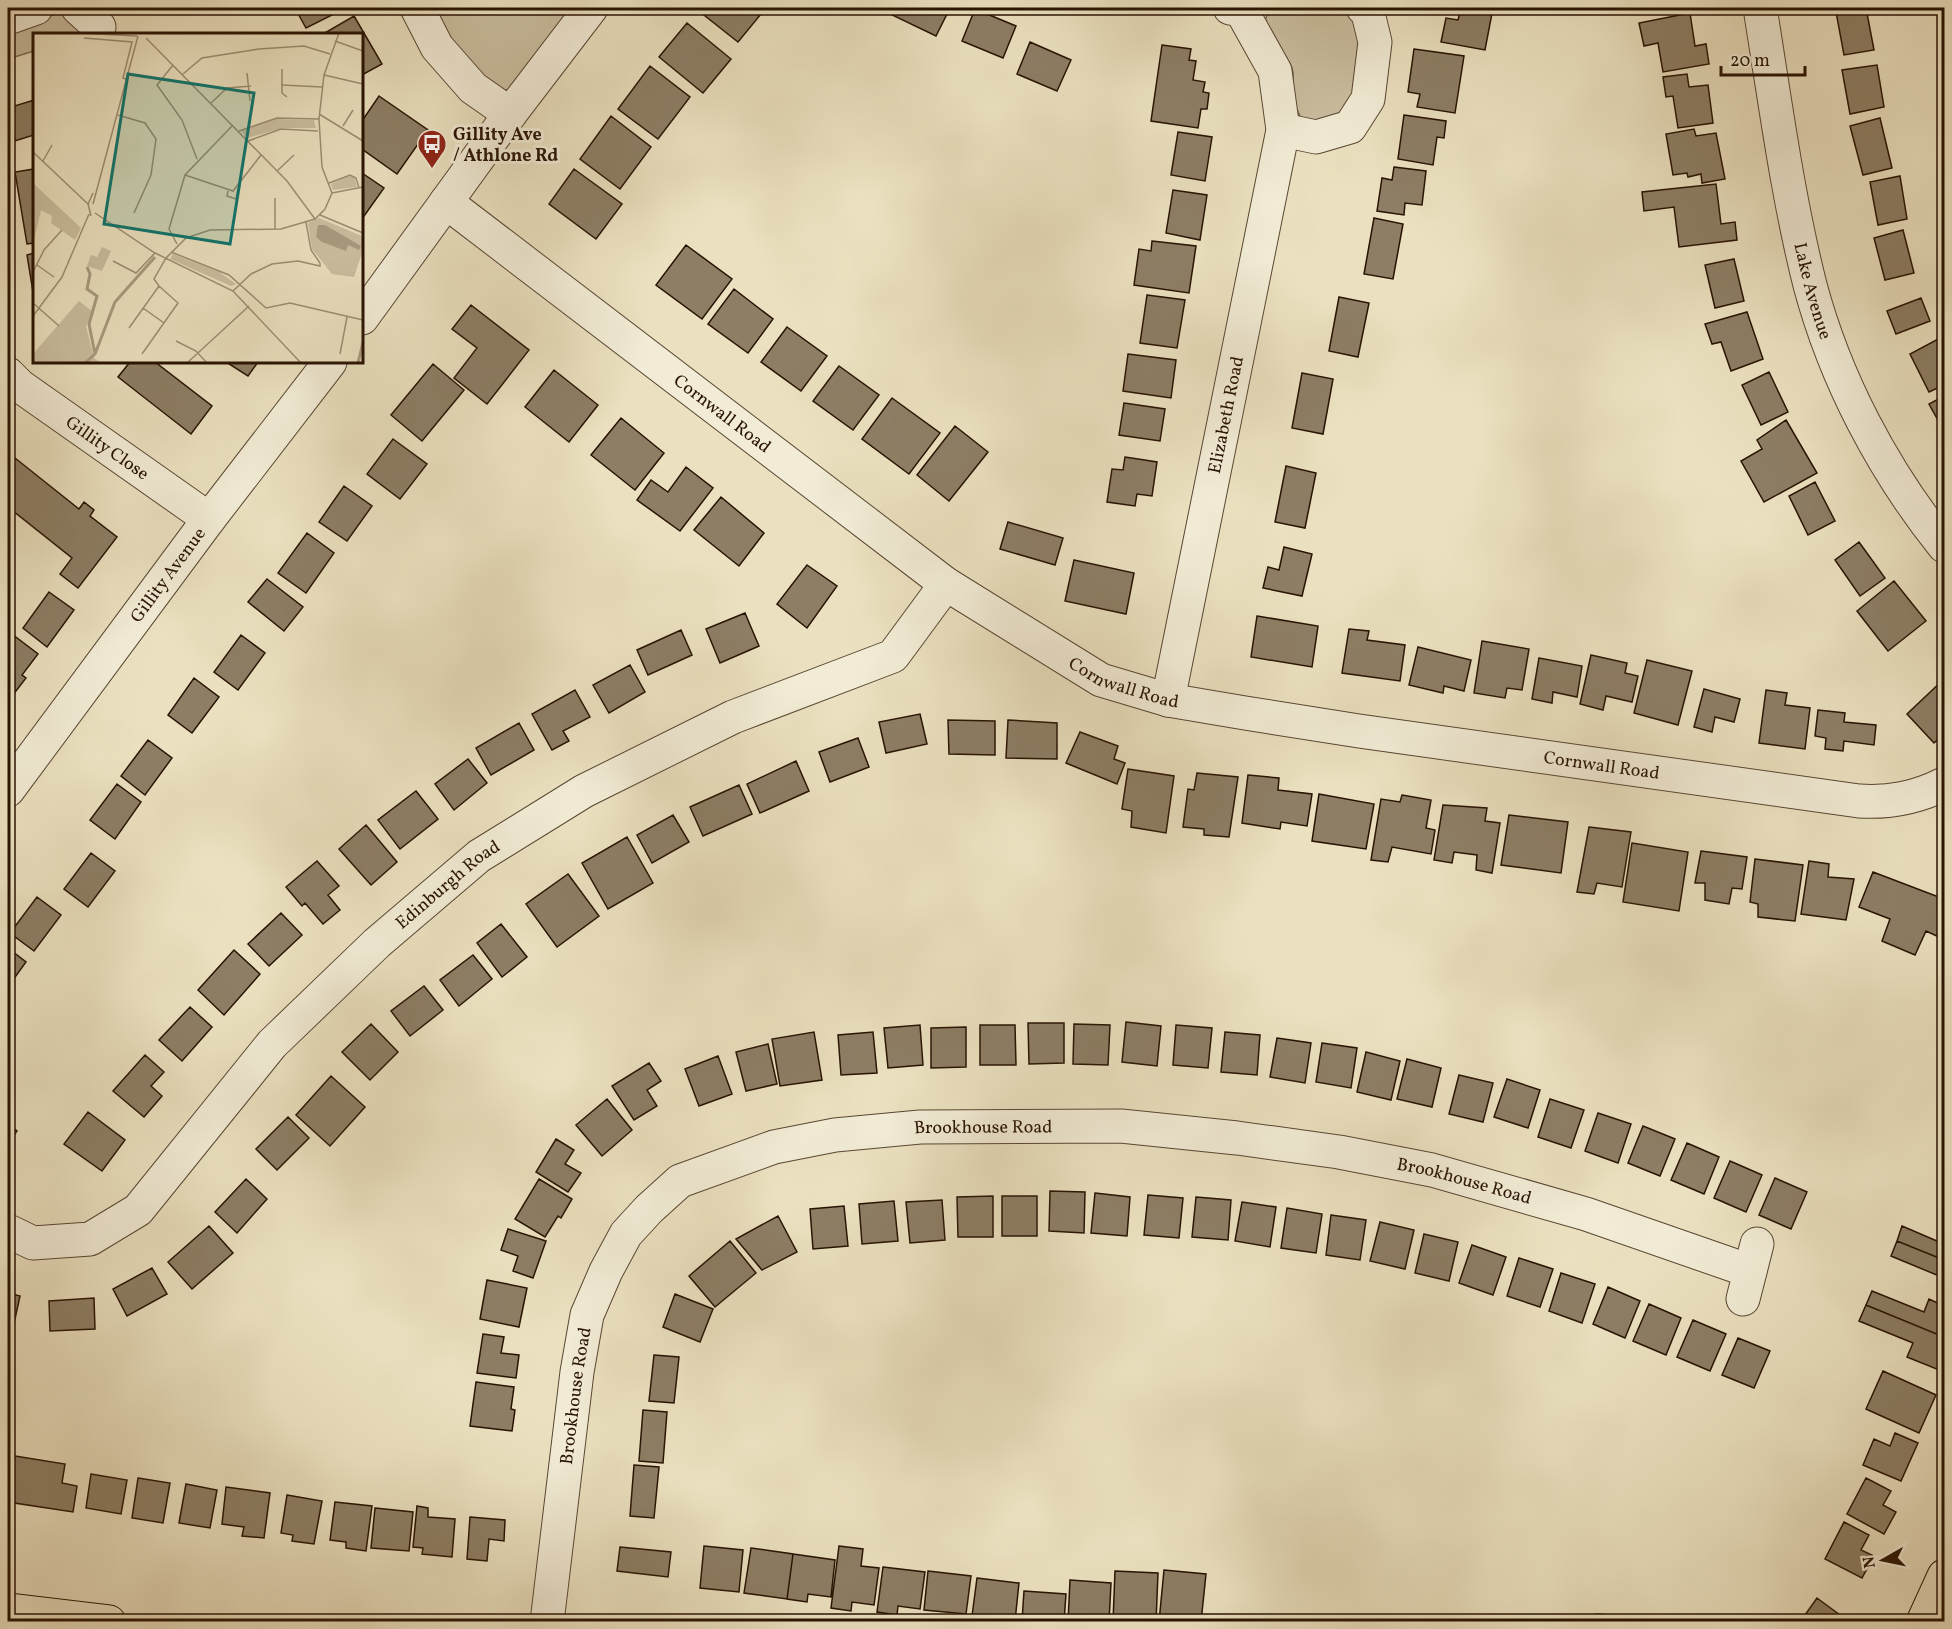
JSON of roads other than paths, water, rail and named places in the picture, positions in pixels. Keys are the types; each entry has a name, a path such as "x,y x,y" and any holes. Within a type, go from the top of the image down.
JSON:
{"highway":[{"path":"1923,1622 1944,1576"},
{"path":"8,1610 89,1620"}],"street":[{"path":"8,18 36,8"},
{"path":"417,8 437,46 473,88 510,114"},
{"path":"363,317 510,114 591,8"},
{"name":"Elizabeth Road","path":"1168,700 1283,130 1275,71 1240,8"},
{"path":"1283,130 1316,137 1350,128 1368,99 1375,42 1367,9 1363,8"},
{"name":"Lake Avenue","path":"1760,8 1790,189 1811,285 1824,329 1840,371 1880,453 1905,493 1944,546"},
{"name":"Cornwall Road","path":"446,202 946,584 1101,680 1168,700 1359,731 1859,801 1882,802 1905,799 1927,793 1944,784"},
{"name":"Gillity Avenue","path":"8,790 209,519 329,363"},
{"name":"Gillity Close","path":"8,374 20,386 209,519"},
{"name":"Edinburgh Road","path":"8,1231 33,1243 90,1239 138,1210 272,1044 377,943 479,856 584,790 733,717 893,656 946,584"},
{"name":"Brookhouse Road","path":"547,1622 577,1372 587,1315 606,1271 626,1234 680,1181 774,1147 835,1135 920,1127 1121,1126 1237,1138 1339,1152 1432,1170 1586,1214 1750,1271"}],"place":[{"name":"Gillity Ave / Athlone Rd","path":"432,170"}]}
